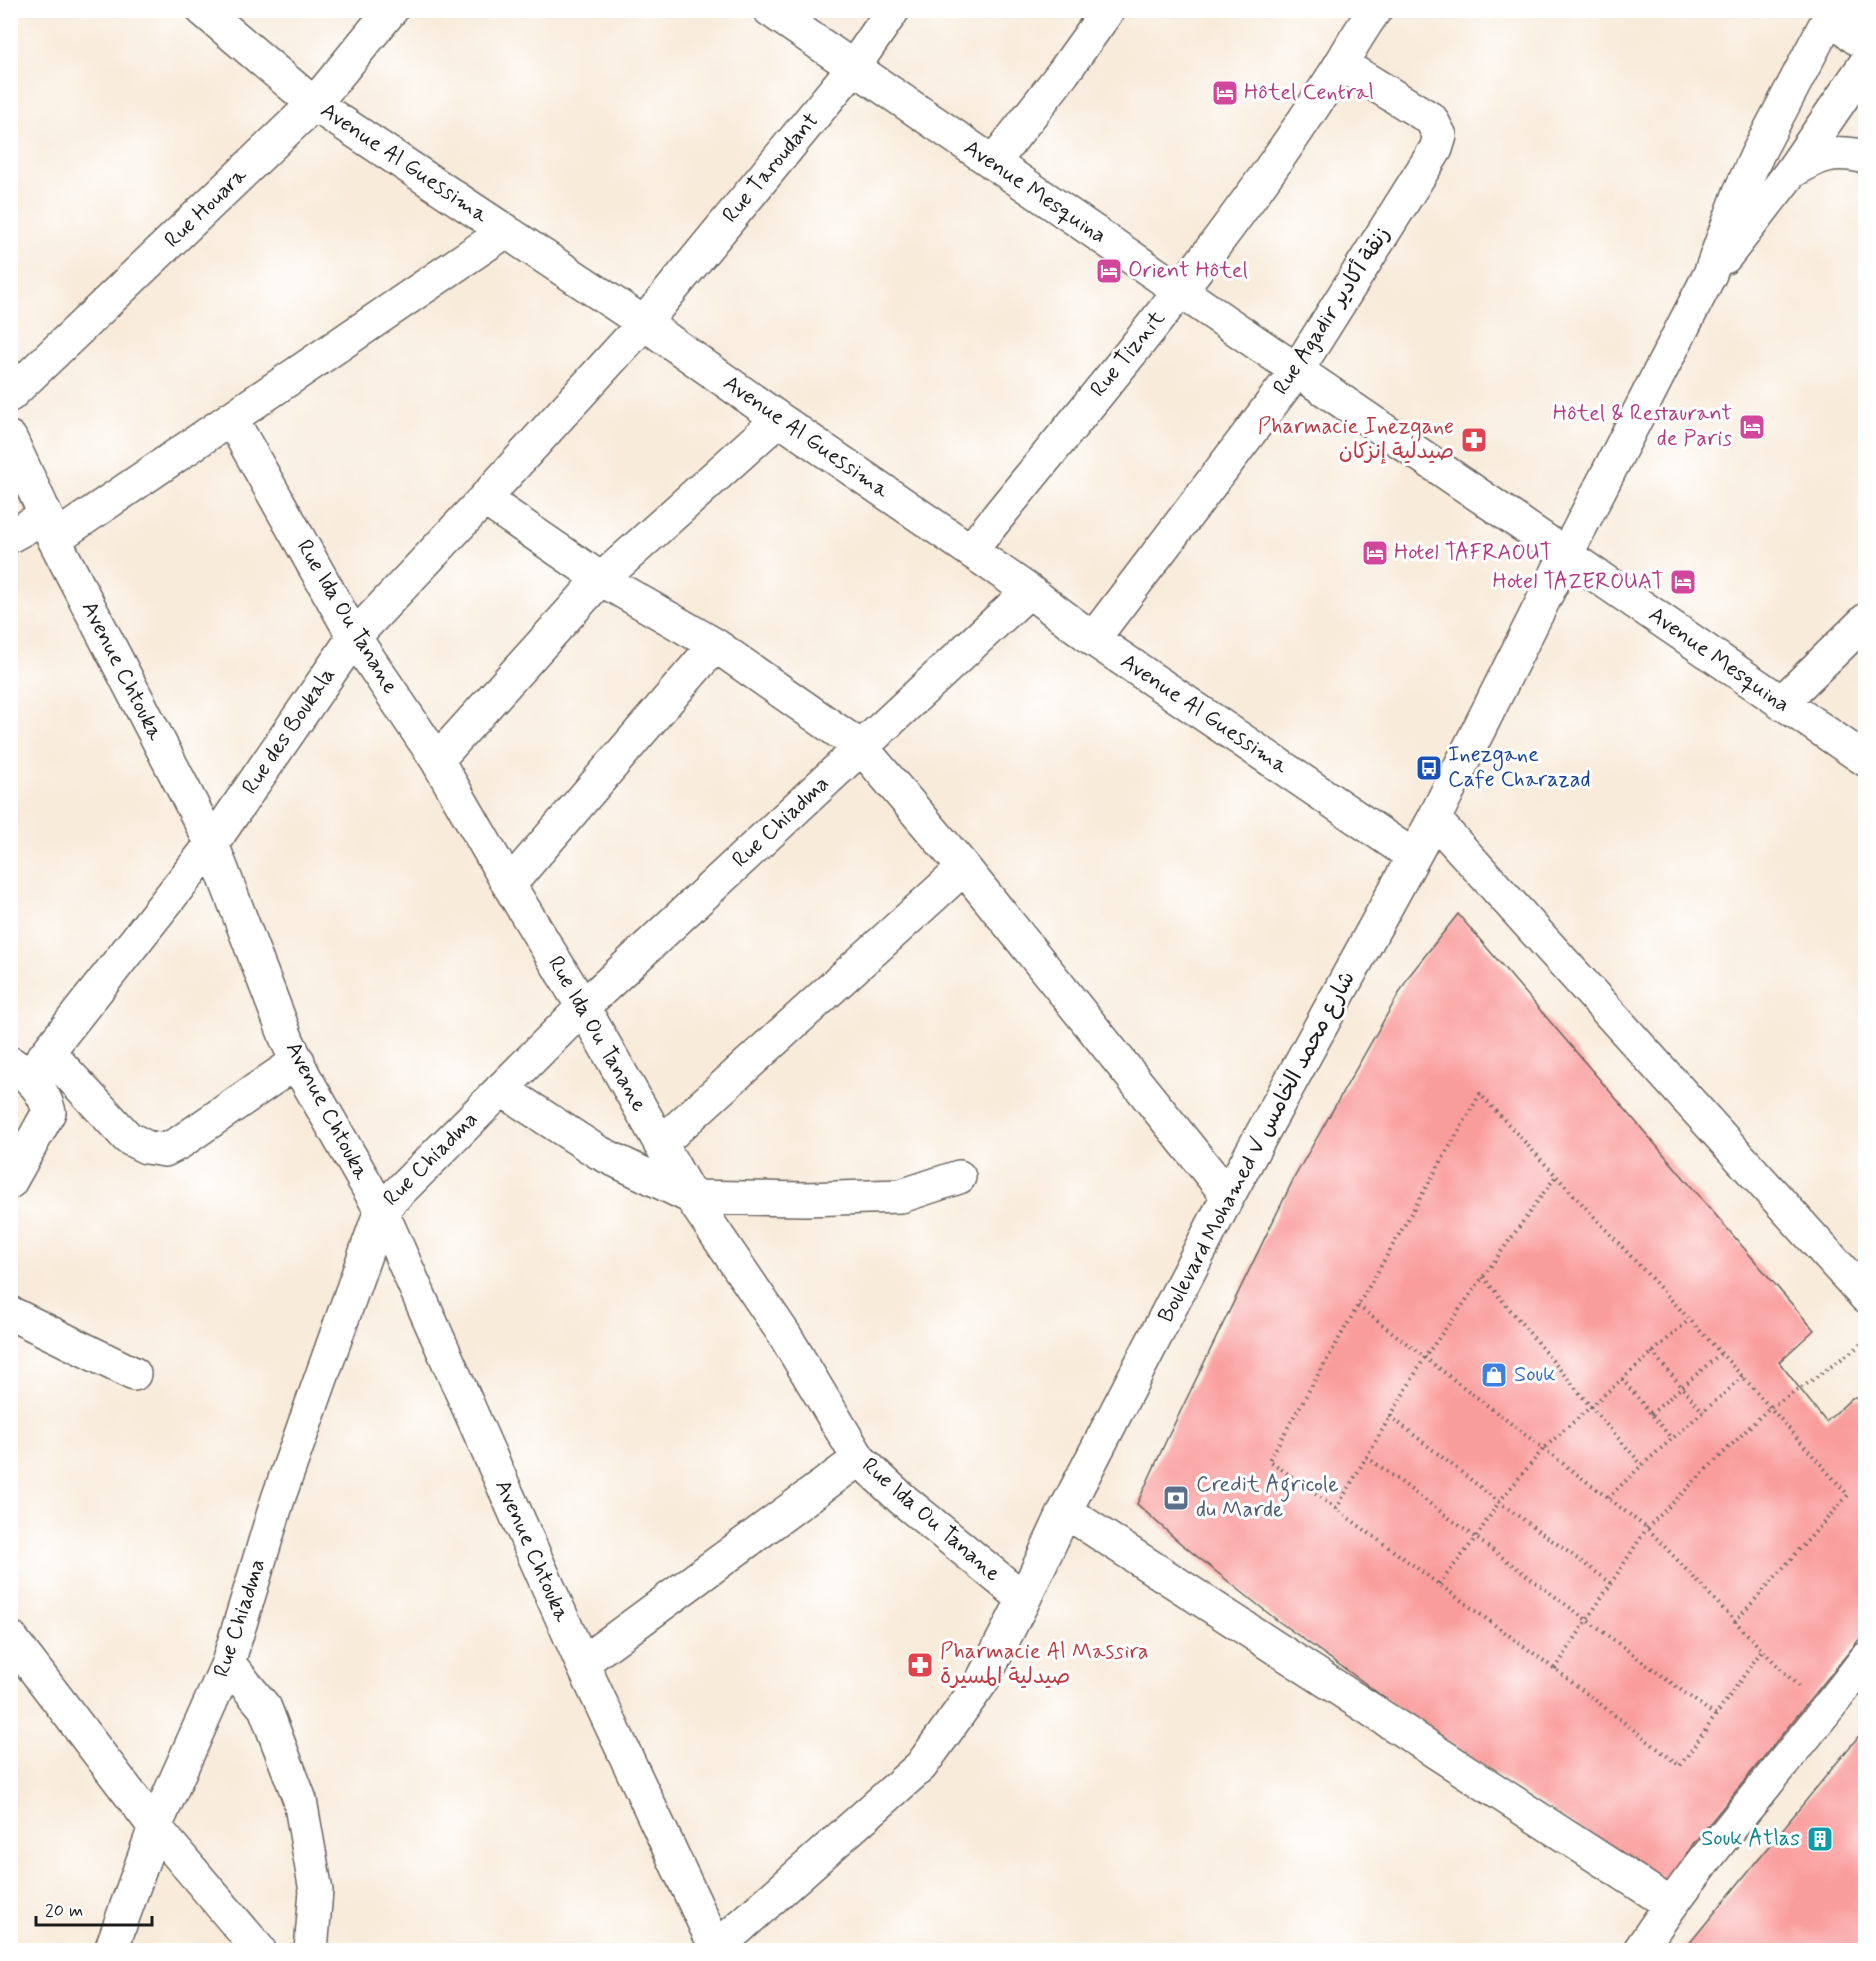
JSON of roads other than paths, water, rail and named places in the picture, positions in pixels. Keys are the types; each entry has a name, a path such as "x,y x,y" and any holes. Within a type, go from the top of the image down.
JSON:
{"street":[{"name":"Avenue Al Guessima","path":"203,10 314,104 644,323 779,419 971,550 1093,639 1413,856"},
{"name":"Rue Houara","path":"10,395 314,104 391,10"},
{"name":"Avenue Mesquina","path":"770,10 1866,760"},
{"name":"Rue Taroudant","path":"644,323 853,68 893,10"},
{"path":"993,163 1063,73 1108,10"},
{"path":"1834,10 1850,34 1866,43"},
{"name":"Boulevard Mohamed V شارع محمد الخامس","path":"715,1949 921,1766 982,1681 1024,1599 1065,1510 1228,1196 1434,819 1710,274 1740,192 1758,153 1834,10"},
{"name":"Rue Tiznit","path":"971,550 1179,291 1250,198 1341,64 1359,16"},
{"name":"Boulevard Mohamed V شارع محمد الخامس","path":"1710,274 1740,240 1791,172 1866,63"},
{"name":"Rue Agadir زنقة أكادير","path":"1093,639 1297,370 1436,149 1440,136 1431,119 1341,64"},
{"path":"1791,172 1818,156 1848,152 1866,157"},
{"path":"10,536 50,528 231,418 506,231"},
{"name":"Rue des Boukala","path":"29,1064 212,844 354,637 484,500 644,323"},
{"name":"Rue Ida Ou Tanane","path":"231,418 354,637 437,760 583,1007 691,1197 784,1334 859,1459 902,1499 1024,1599"},
{"path":"437,760 601,579 779,419"},
{"name":"Avenue Chtouka","path":"10,438 50,528 212,844 287,1040 304,1076 381,1210 582,1663 715,1949"},
{"path":"484,500 601,579 715,645 862,748 964,868 1228,1196"},
{"name":"Rue Chiadma","path":"111,1950 155,1827 228,1663 278,1499 381,1210 583,1007 1029,591"},
{"path":"1781,703 1866,620"},
{"path":"509,885 715,645"},
{"path":"1434,819 1866,1297"},
{"path":"660,1144 964,868"},
{"path":"29,1064 128,1138 146,1147 165,1150 179,1143 298,1062"},
{"path":"10,1182 50,1112 46,1097 29,1064"},
{"path":"501,1089 598,1152 691,1197 805,1199 901,1196 960,1177"},
{"path":"10,1313 134,1374"},
{"path":"582,1663 859,1459"},
{"path":"1065,1510 1670,1904"},
{"path":"13,1648 155,1827 259,1950"},
{"path":"1640,1950 1670,1904 1866,1659"},
{"path":"228,1663 264,1707 300,1800 316,1891 312,1950"}],"place":[{"name":"Hôtel Central","path":"1225,93"},
{"name":"Orient Hôtel","path":"1109,271"},
{"name":"Hôtel & Restaurant de Paris","path":"1752,427"},
{"name":"Pharmacie Inezgane صيدلية إنزكان","path":"1474,440"},
{"name":"Hotel TAFRAOUT","path":"1375,553"},
{"name":"Hotel TAZEROUAT","path":"1683,582"},
{"name":"Inezgane Cafe Charazad","path":"1429,768"},
{"name":"Souk","path":"1494,1375"},
{"name":"Credit Agricole du Marde","path":"1176,1498"},
{"name":"Pharmacie Al Massira صيدلية المسيرة","path":"920,1665"},
{"name":"Souk Atlas","path":"1820,1839"}]}
